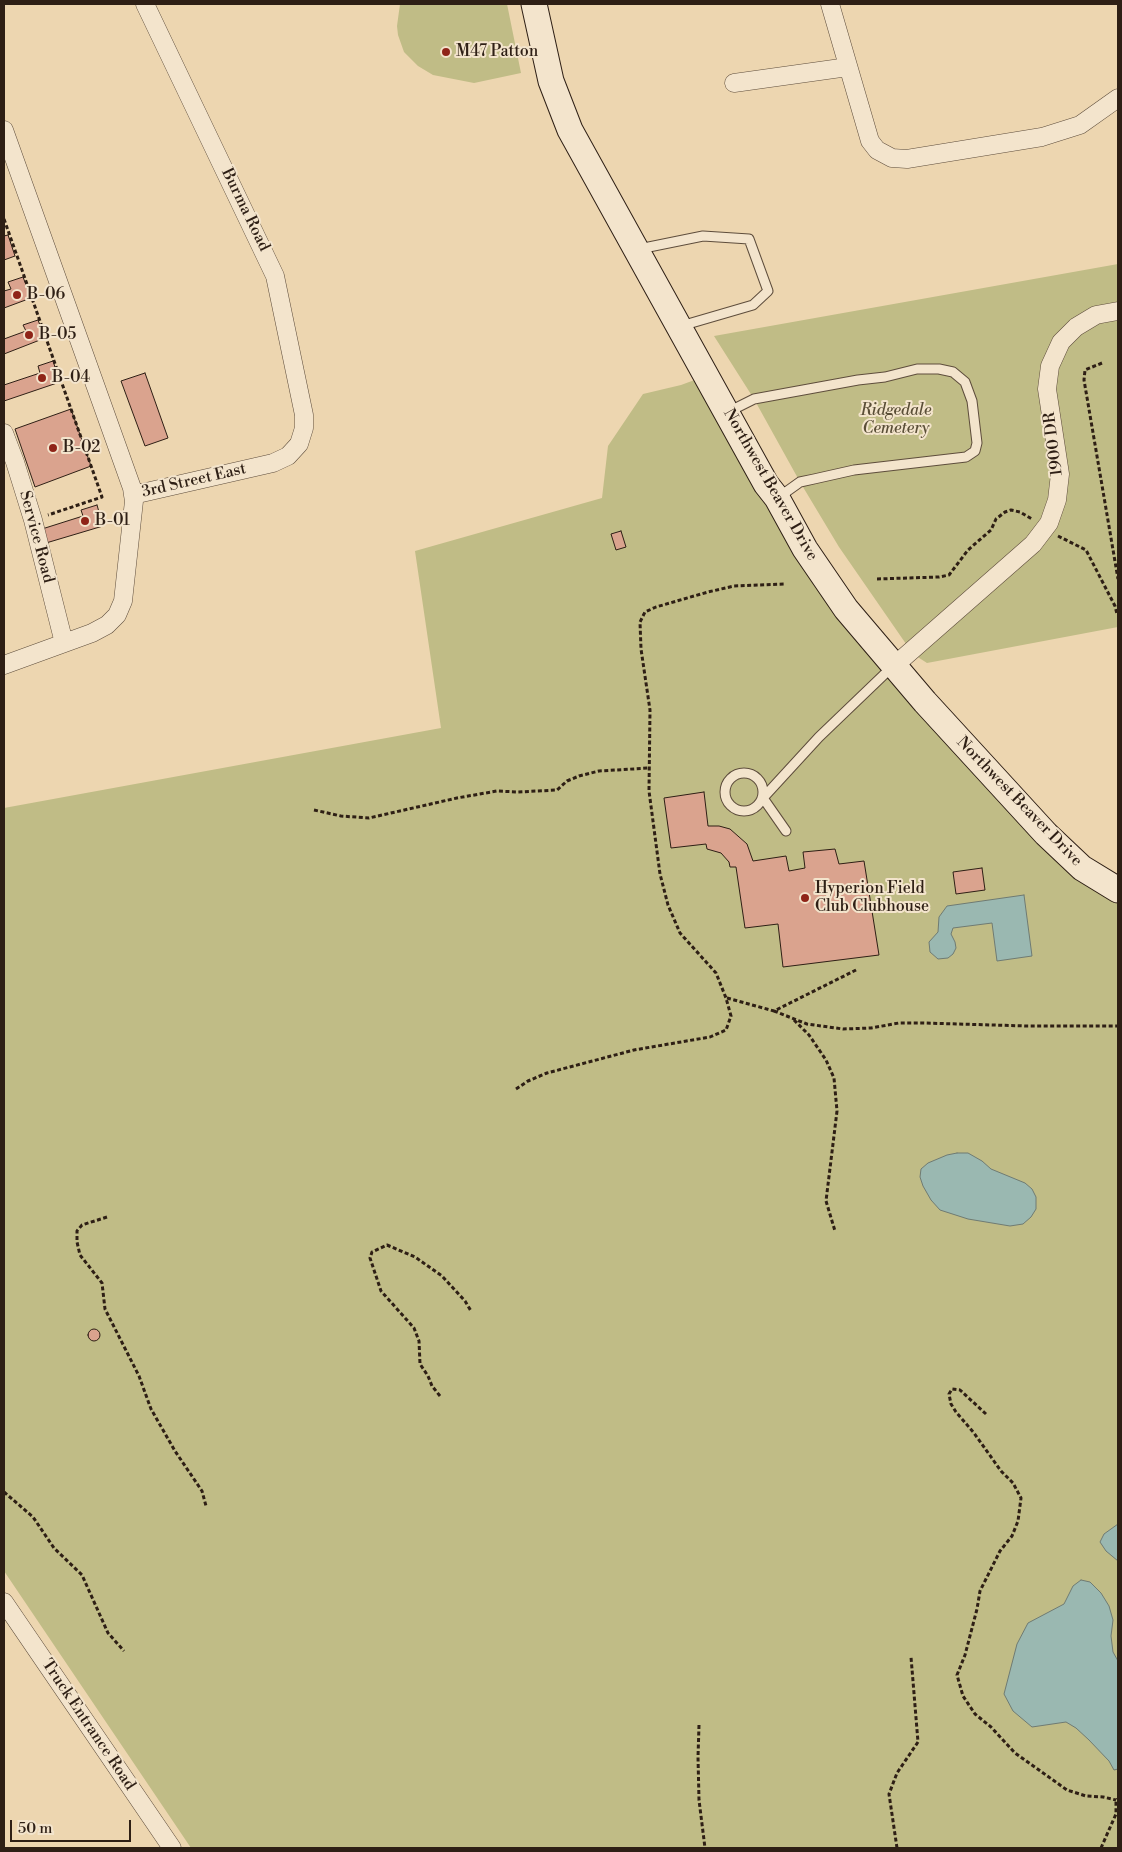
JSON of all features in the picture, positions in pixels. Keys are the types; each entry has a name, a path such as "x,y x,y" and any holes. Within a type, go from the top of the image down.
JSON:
{"main road":[{"name":"Northwest Beaver Drive","path":"534,4 551,81 570,130 766,484 777,498 805,549 846,609 894,666 1046,834 1082,868 1118,890"}],"street":[{"name":"Burma Road","path":"145,4 275,276 304,415 304,430"},
{"path":"830,4 870,141 878,150 892,158 908,160 1042,137 1080,125 1118,98"},
{"path":"734,83 848,67"},
{"path":"4,130 133,495"},
{"name":"1900 DR","path":"894,666 1033,544 1049,523 1057,500 1060,474 1047,389 1050,366 1061,342 1076,327 1096,315 1118,311"},
{"name":"3rd Street East","path":"4,666 92,633 106,625 117,614 123,601 134,501 133,495 273,463 288,456 299,444 304,430"},
{"name":"Service Road","path":"4,433 33,520 64,643"},
{"name":"Truck Entrance Road","path":"4,1602 172,1848"}],"lane":[{"path":"637,250 703,236 749,239 768,291 753,305 680,326"},
{"path":"727,412 754,399 858,380 885,377 917,369 938,368 953,372 965,382 972,401 977,443 975,451 966,457 854,470 800,482 777,498"},
{"path":"786,831 763,798 762,786 758,778 742,773 734,776 726,786 725,795 728,803 738,810 751,810 758,806 763,798 819,737 894,666"}],"path":[{"path":"4,219 102,496 33,520"},
{"path":"1102,363 1085,370 1084,380 1118,579"},
{"path":"516,1088 556,1070 634,1050 710,1037 726,1030 731,1016 716,973 680,933 668,905 660,874 649,791 650,710 640,622 645,612 656,607 734,586 786,584"},
{"path":"314,810 341,816 369,818 496,791 557,790 567,781 599,771 649,768"},
{"path":"774,1011 858,969"},
{"path":"726,998 774,1011 807,1024 843,1029 871,1028 899,1023 1118,1026"},
{"path":"792,1018 809,1035 826,1060 834,1078 837,1111 826,1201 835,1231"},
{"path":"107,1216 82,1225 78,1231 77,1242 80,1254 102,1283 105,1309 139,1376 151,1409 175,1451 202,1490 206,1506"},
{"path":"440,1396 420,1364 419,1341 414,1328 381,1291 370,1258 372,1252 387,1245 415,1258 442,1276 465,1300 471,1311"},
{"path":"986,1414 960,1390 952,1389 949,1394 951,1404 956,1412 974,1433 1001,1471 1013,1483 1021,1498 1018,1521 1012,1536 1000,1551 980,1591 965,1655 957,1675 963,1696 975,1714 991,1727 1015,1753 1067,1790 1086,1796 1117,1800 1116,1814 1102,1848"},
{"path":"4,1492 33,1517 54,1548 82,1576 108,1633 124,1651"},
{"path":"897,1848 889,1794 897,1774 918,1742 910,1657"},
{"path":"699,1726 699,1800 704,1848"}],"green space":[{"path":"400,4 507,4 521,73 474,83 433,75 418,66 404,52 397,26"},
{"name":"Ridgedale Cemetery","path":"1118,264 1118,627 927,663 913,654 839,547 754,399 714,336"},
{"path":"700,378 799,552 1118,896 1118,1848 191,1848 4,1571 4,808 441,728 415,551 602,498 608,446 643,394 681,385"}],"water":[{"path":"1024,895 1032,956 997,961 992,923 953,928 951,934 956,948 948,958 938,959 930,952 929,942 938,932 939,917 947,906"},
{"path":"957,1153 968,1153 991,1169 1025,1183 1032,1189 1036,1197 1036,1209 1031,1217 1023,1224 1010,1226 968,1219 940,1210 931,1200 923,1186 920,1177 921,1169 928,1163"},
{"path":"1118,1524 1118,1561 1106,1551 1100,1542 1104,1534"},
{"path":"1081,1580 1090,1582 1101,1593 1109,1606 1113,1620 1111,1636 1113,1652 1118,1661 1118,1769 1114,1770 1109,1761 1076,1728 1066,1722 1032,1727 1013,1711 1004,1694 1017,1644 1028,1623 1064,1604 1073,1586"}],"building":[{"path":"8,235 15,256 4,260 4,236"},
{"name":"B-06","path":"23,277 31,298 4,308 4,291 11,289 8,282"},
{"name":"B-05","path":"38,320 45,338 4,354 4,339 26,331 23,325"},
{"name":"B-04","path":"53,361 60,382 4,401 4,385 40,373 38,366"},
{"path":"145,373 168,438 145,446 121,381"},
{"name":"B-02","path":"71,409 91,466 35,487 15,429"},
{"name":"B-01","path":"97,505 103,526 46,543 42,529 83,516 81,510"},
{"path":"621,531 626,547 616,550 611,534"},
{"name":"Hyperion Field Club Clubhouse","path":"704,792 708,826 730,829 747,844 753,861 786,856 789,871 805,868 803,852 835,849 839,864 864,861 879,955 783,967 778,924 745,928 736,867 730,867 729,862 721,853 707,849 706,844 671,848 664,798"},
{"path":"982,868 985,890 956,894 953,872"},
{"path":"92,1329 96,1329 100,1335 96,1341 92,1341 88,1337 88,1333"}],"place":[{"name":"M47 Patton","path":"446,52"},
{"name":"B-06","path":"17,295"},
{"name":"B-05","path":"29,335"},
{"name":"B-04","path":"42,378"},
{"name":"B-02","path":"53,448"},
{"name":"B-01","path":"85,521"},
{"name":"Hyperion Field Club Clubhouse","path":"805,898"}]}
